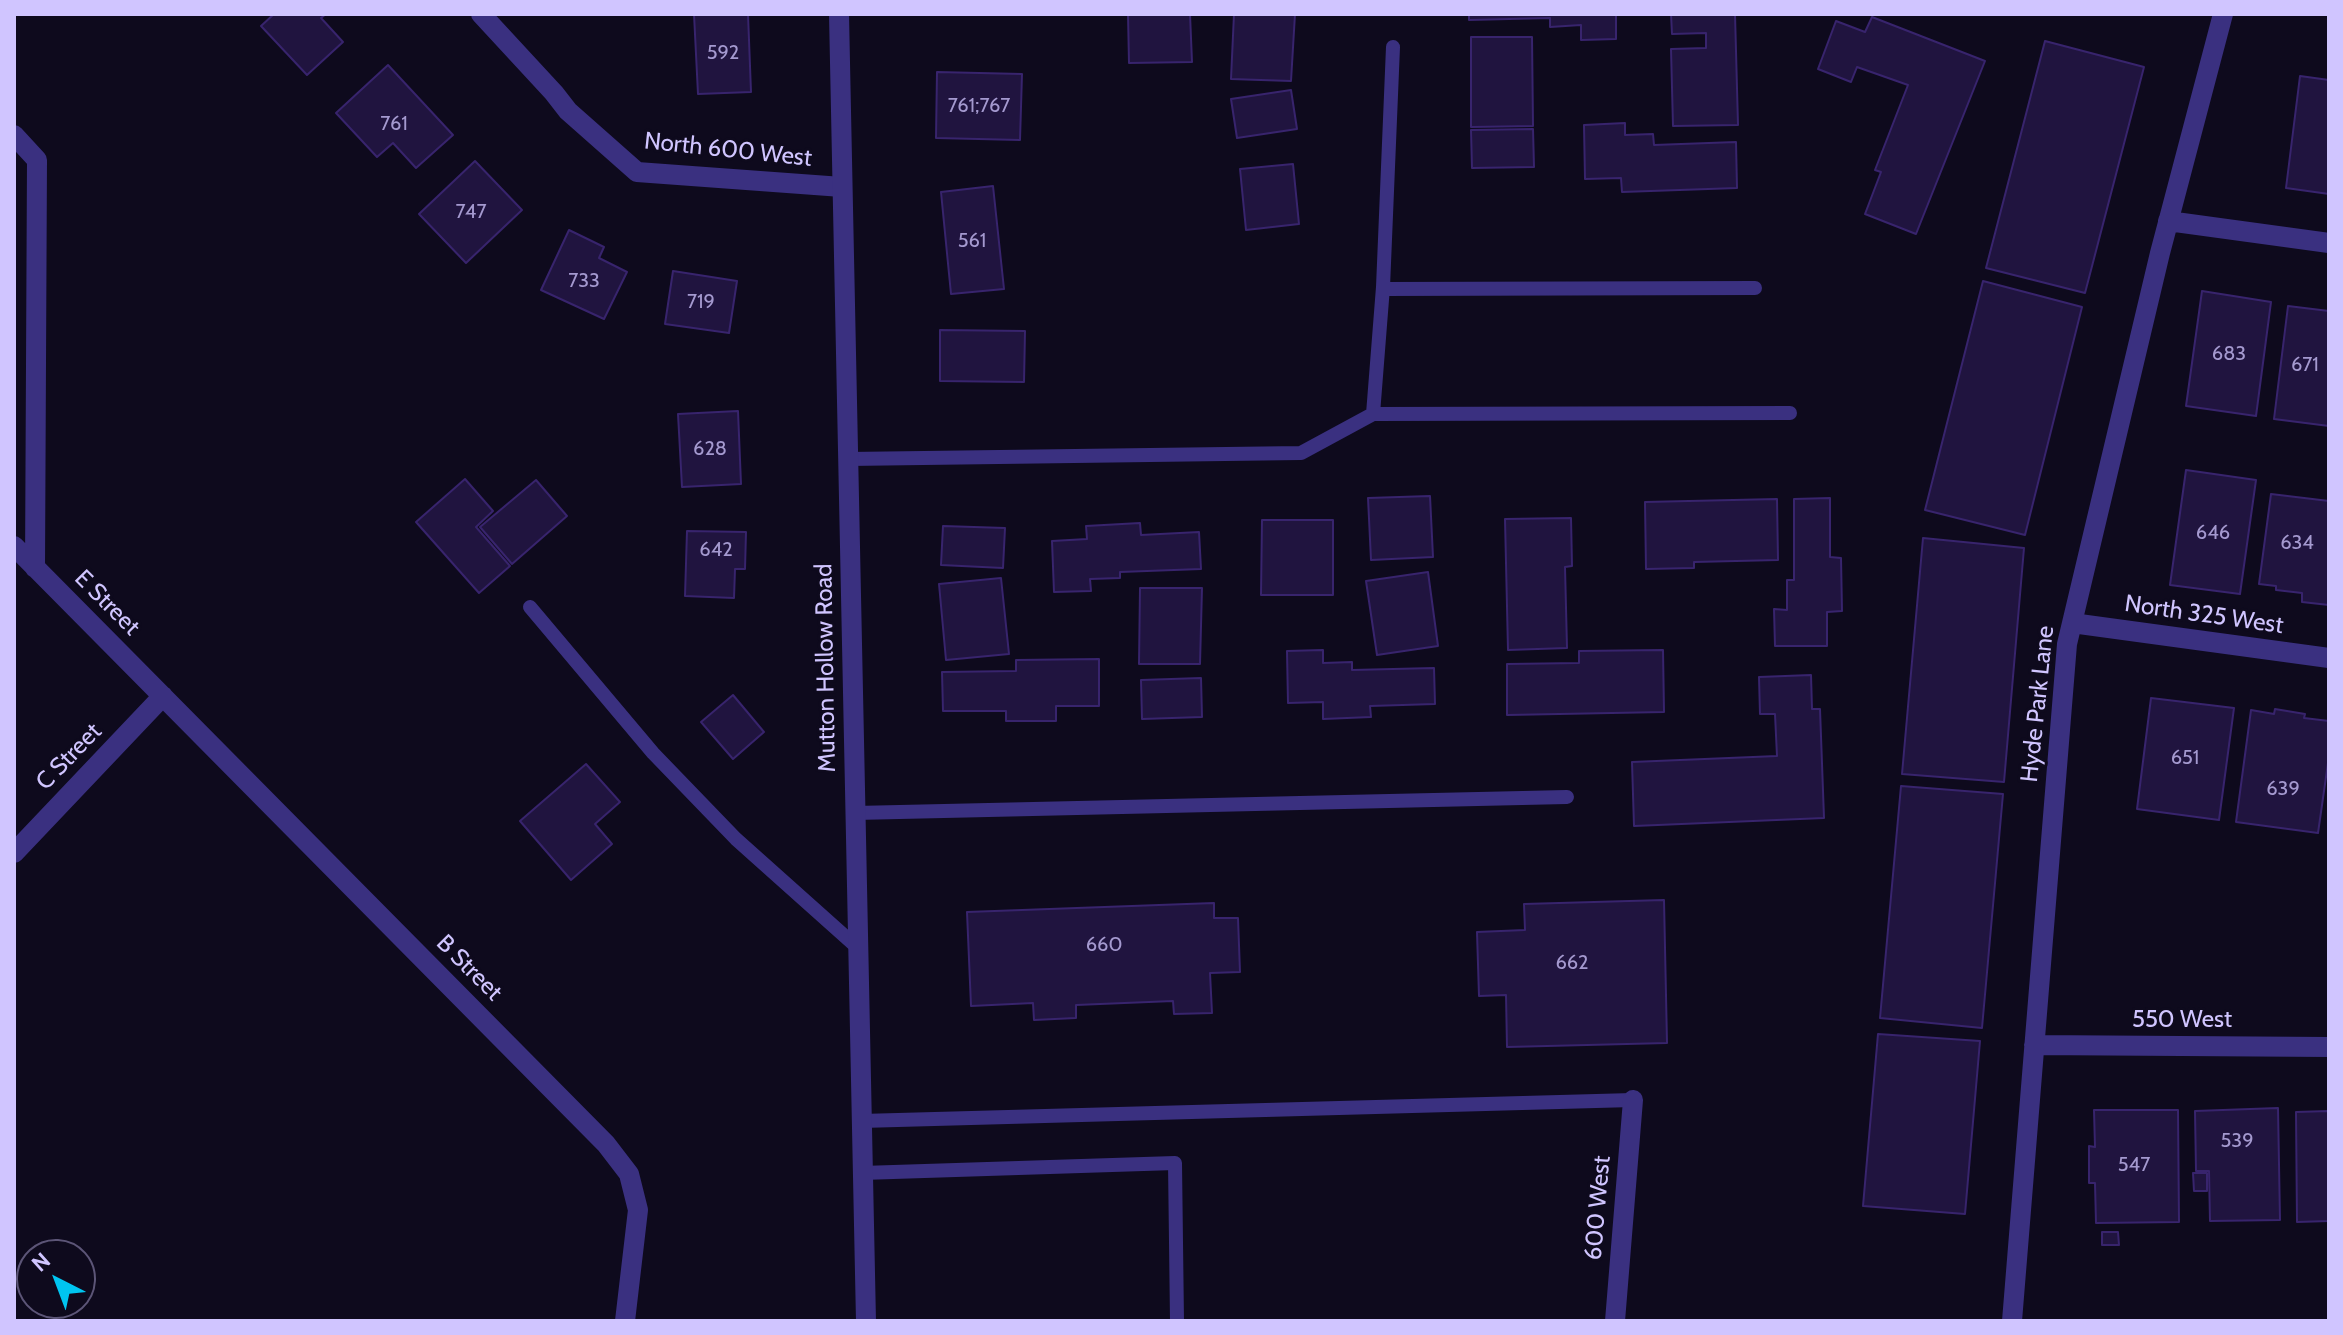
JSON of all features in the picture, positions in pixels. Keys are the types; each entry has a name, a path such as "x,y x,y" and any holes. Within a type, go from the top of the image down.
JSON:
{"street":[{"name":"North 600 West","path":"481,14 568,111 637,172 842,187"},
{"name":"Mutton Hollow Road","path":"839,14 866,1321"},
{"name":"Hyde Park Lane","path":"2012,1321 2067,644 2168,221 2223,14"},
{"path":"14,135 37,160 35,568"},
{"path":"2168,221 2329,243"},
{"name":"E Street","path":"14,546 163,696"},
{"name":"North 325 West","path":"2072,623 2329,658"},
{"name":"C Street","path":"14,853 163,696"},
{"name":"B Street","path":"163,696 606,1144 629,1174 638,1210 625,1321"},
{"name":"550 West","path":"2034,1045 2329,1047"},
{"name":"600 West","path":"1615,1321 1633,1100"}],"lane":[{"path":"1373,414 1383,289 1393,47"},
{"path":"1383,289 1755,288"},
{"path":"848,459 1301,453 1373,414 1790,413"},
{"path":"530,607 653,753 736,839 858,948"},
{"path":"855,813 1567,797"},
{"path":"861,1121 1633,1100"},
{"path":"862,1173 1175,1163 1177,1321"}],"building":[{"path":"274,14 326,14 321,18 343,42 307,75 261,26"},
{"path":"694,14 748,14 751,92 698,94"},
{"path":"1128,14 1190,14 1192,62 1129,63"},
{"path":"1234,14 1295,14 1291,81 1231,79"},
{"path":"1469,14 1616,14 1616,39 1581,40 1581,25 1550,27 1550,18 1469,20"},
{"path":"1671,14 1735,14 1738,125 1673,126 1671,49 1706,48 1706,33 1672,34"},
{"path":"1872,17 1985,61 1916,234 1865,214 1881,172 1875,170 1908,85 1857,67 1851,82 1818,69 1836,21 1865,32"},
{"path":"1471,37 1532,37 1533,126 1471,127"},
{"path":"2045,41 2144,67 2085,293 1986,268"},
{"path":"388,65 453,135 416,168 393,143 377,157 336,113"},
{"path":"937,72 1022,74 1020,140 936,138"},
{"path":"2300,76 2329,80 2329,194 2286,188"},
{"path":"1291,90 1297,129 1237,138 1231,99"},
{"path":"1625,123 1625,135 1653,134 1654,145 1736,142 1737,188 1622,192 1621,178 1585,179 1584,125"},
{"path":"1533,129 1534,167 1472,168 1471,130"},
{"path":"475,161 522,210 466,263 419,214"},
{"path":"1293,164 1299,224 1246,230 1240,169"},
{"path":"993,186 1004,289 951,294 941,192"},
{"path":"569,230 604,247 599,258 627,272 604,319 541,290"},
{"path":"673,271 737,281 729,333 665,324"},
{"path":"1983,281 2082,307 2025,535 1925,510"},
{"path":"2202,291 2271,302 2256,416 2186,406"},
{"path":"2288,306 2329,311 2329,426 2274,419"},
{"path":"940,330 1025,331 1024,382 940,381"},
{"path":"738,411 741,484 682,487 678,414"},
{"path":"2186,470 2256,480 2240,594 2170,585"},
{"path":"465,479 493,511 476,527 510,566 479,593 416,522"},
{"path":"536,480 567,516 512,564 480,527"},
{"path":"2271,494 2329,501 2329,605 2302,602 2302,593 2259,584"},
{"path":"1430,496 1433,557 1371,560 1368,498"},
{"path":"1830,498 1830,557 1841,558 1842,611 1827,612 1827,646 1775,646 1774,609 1787,610 1787,580 1794,580 1794,499"},
{"path":"1777,499 1778,560 1694,562 1694,568 1646,569 1645,502"},
{"path":"1571,518 1572,566 1565,567 1567,648 1508,650 1505,519"},
{"path":"1262,520 1333,520 1333,595 1261,595"},
{"path":"1140,523 1141,535 1199,532 1201,569 1120,572 1120,578 1090,579 1091,591 1054,592 1052,541 1087,539 1086,526"},
{"path":"943,526 1005,528 1003,568 941,565"},
{"path":"687,531 746,532 745,569 735,569 734,598 685,596"},
{"path":"1923,538 2024,548 2004,782 1902,774"},
{"path":"1428,572 1438,646 1377,655 1366,581"},
{"path":"1001,578 1009,654 946,660 939,584"},
{"path":"1140,588 1202,588 1200,664 1139,664"},
{"path":"1323,650 1323,663 1352,662 1352,670 1434,668 1435,704 1370,706 1371,717 1323,719 1323,702 1288,703 1287,651"},
{"path":"1663,650 1664,712 1507,715 1507,664 1579,663 1579,651"},
{"path":"1099,659 1099,706 1056,706 1056,721 1006,721 1006,711 943,711 942,672 1016,671 1016,660"},
{"path":"1811,675 1812,709 1820,709 1824,818 1634,826 1632,762 1777,756 1775,714 1760,714 1759,677"},
{"path":"1201,678 1202,717 1142,719 1141,680"},
{"path":"733,695 764,732 733,759 701,722"},
{"path":"2151,698 2234,708 2219,820 2137,809"},
{"path":"2275,709 2305,714 2304,718 2329,721 2329,756 2318,833 2236,822 2251,710 2274,714"},
{"path":"586,764 620,802 595,824 612,844 571,880 520,821"},
{"path":"1901,786 2003,794 1982,1028 1880,1018"},
{"path":"1664,900 1667,1043 1507,1047 1506,995 1479,996 1477,932 1525,930 1524,904"},
{"path":"1214,903 1214,918 1238,918 1240,972 1210,973 1212,1013 1174,1014 1173,1001 1076,1005 1076,1018 1034,1020 1033,1003 971,1006 967,912"},
{"path":"1878,1034 1980,1041 1965,1214 1863,1206"},
{"path":"2278,1108 2280,1220 2210,1221 2209,1171 2196,1171 2195,1111"},
{"path":"2094,1110 2178,1110 2179,1222 2096,1223 2095,1183 2089,1183 2089,1146 2095,1147"},
{"path":"2329,1111 2329,1221 2297,1222 2296,1112"},
{"path":"2193,1173 2207,1173 2207,1191 2194,1191"},
{"path":"2102,1232 2118,1232 2119,1245 2102,1245"}]}
